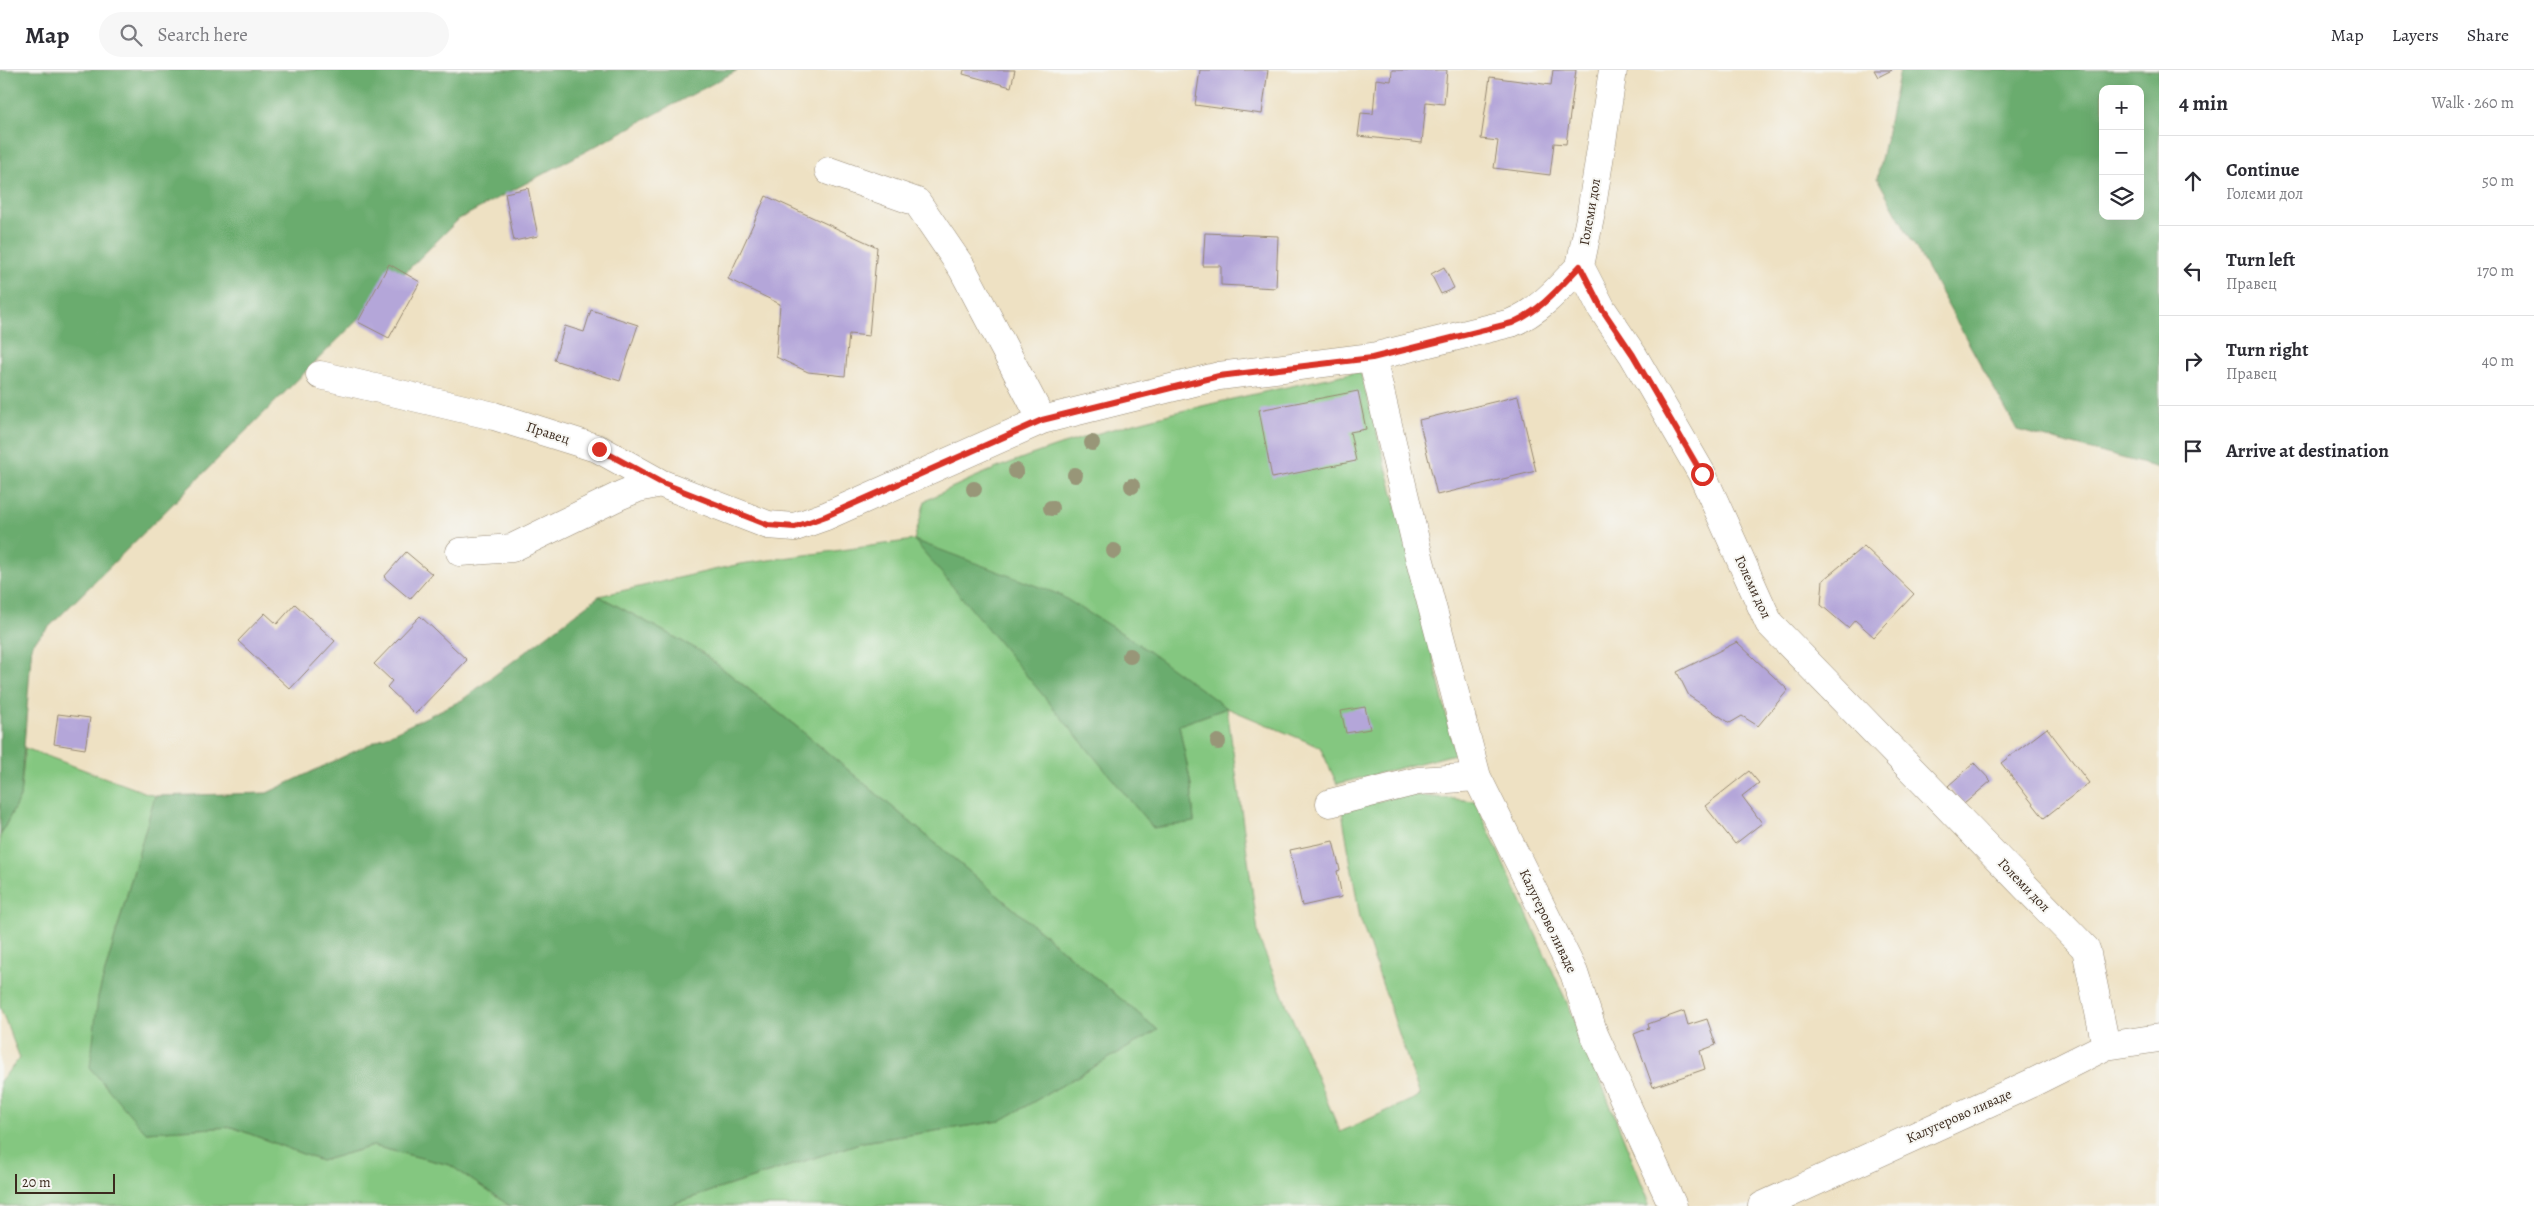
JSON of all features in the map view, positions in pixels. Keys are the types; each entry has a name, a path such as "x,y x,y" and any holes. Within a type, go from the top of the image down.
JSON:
{"street":[{"name":"Големи дол","path":"1612,70 1592,213 1580,266 1602,309 1633,355 1702,474 1769,623 2086,949 2106,1046"},
{"path":"829,171 918,202 962,268 1042,420"},
{"name":"Правец","path":"320,375 494,416 599,449 660,482 768,525 795,527 826,516 1042,420 1219,376 1372,358 1512,323 1528,316 1547,300 1580,266"},
{"name":"Калугерово ливаде","path":"1372,358 1420,561 1477,777 1574,973 1594,1034 1673,1206"},
{"path":"460,552 512,548 621,495 660,482"},
{"path":"1330,803 1418,781 1477,777"},
{"name":"Калугерово ливаде","path":"1762,1206 2034,1082 2106,1046 2159,1038"}],"green space":[{"path":"0,70 738,70 459,219 32,644 20,797 0,836"},
{"path":"1900,70 2159,70 2159,468 2017,430 1877,178"},
{"path":"1360,371 1411,559 1455,754 1337,784 1320,747 1227,708 1259,939 1340,1132 1420,1096 1360,918 1342,812 1403,794 1475,801 1584,1040 1648,1199 1648,1206 666,1206 863,1142 1000,1121 1158,1030 797,727 700,651 599,596 740,564 914,540 925,501 975,477 1028,456 1138,422","holes":["1058,594 1227,708 1179,725 1191,785 1194,822"]},
{"path":"914,540 1058,594 1130,638 1227,708 1179,725 1191,785 1194,822 1153,828"},
{"path":"599,596 700,651 797,727 1158,1030 1000,1121 863,1142 666,1206 510,1206 450,1165 373,1146 321,1161 232,1127 145,1132 90,1068 98,997 155,796 267,793 462,700"},
{"path":"25,748 155,796 98,997 145,1132 232,1127 321,1161 373,1146 450,1165 510,1206 0,1206 0,1081 20,1058 0,1007 0,836 20,797"}],"building":[{"path":"964,70 1015,70 1011,87 963,74"},
{"path":"1200,70 1268,70 1262,114 1195,105"},
{"path":"1392,70 1447,70 1444,104 1426,102 1422,143 1358,136 1361,113 1373,114 1376,79 1391,81"},
{"path":"1553,70 1576,70 1566,144 1554,143 1550,175 1494,168 1498,141 1481,139 1490,77 1551,85"},
{"path":"1874,70 1892,70 1878,77"},
{"path":"528,188 538,236 514,241 505,193"},
{"path":"766,196 877,247 869,336 849,334 845,376 808,372 776,357 780,304 728,279"},
{"path":"1205,233 1278,236 1276,288 1221,285 1221,266 1203,266"},
{"path":"389,264 420,282 389,338 358,322"},
{"path":"1444,267 1454,288 1441,294 1431,274"},
{"path":"591,310 638,325 620,381 554,360 565,326 584,332"},
{"path":"1358,391 1366,429 1350,432 1356,461 1272,478 1259,410"},
{"path":"1518,396 1536,471 1437,495 1419,420"},
{"path":"1864,546 1914,594 1874,637 1855,620 1848,628 1821,605 1823,580"},
{"path":"406,552 432,574 410,599 384,577"},
{"path":"295,604 335,641 290,689 238,641 265,613 277,624"},
{"path":"420,616 467,660 415,714 387,687 392,681 374,664"},
{"path":"1737,642 1788,690 1758,726 1742,716 1730,723 1689,696 1677,672"},
{"path":"1365,707 1370,729 1346,733 1341,711"},
{"path":"58,714 90,718 85,749 54,744"},
{"path":"2047,728 2089,783 2044,818 2001,763"},
{"path":"1974,763 1991,781 1964,804 1948,786"},
{"path":"1749,771 1759,783 1742,796 1762,823 1735,844 1705,806"},
{"path":"1333,841 1340,870 1337,871 1342,897 1302,906 1290,850"},
{"path":"1684,1011 1688,1025 1707,1019 1716,1045 1700,1051 1705,1069 1653,1087 1634,1034 1649,1028 1648,1024"}],"route":[{"path":"599,449 660,482 768,525 795,527 826,516 1042,420 1219,376 1372,358 1512,323 1528,316 1547,300 1580,266 1602,309 1633,355 1702,474"}]}
